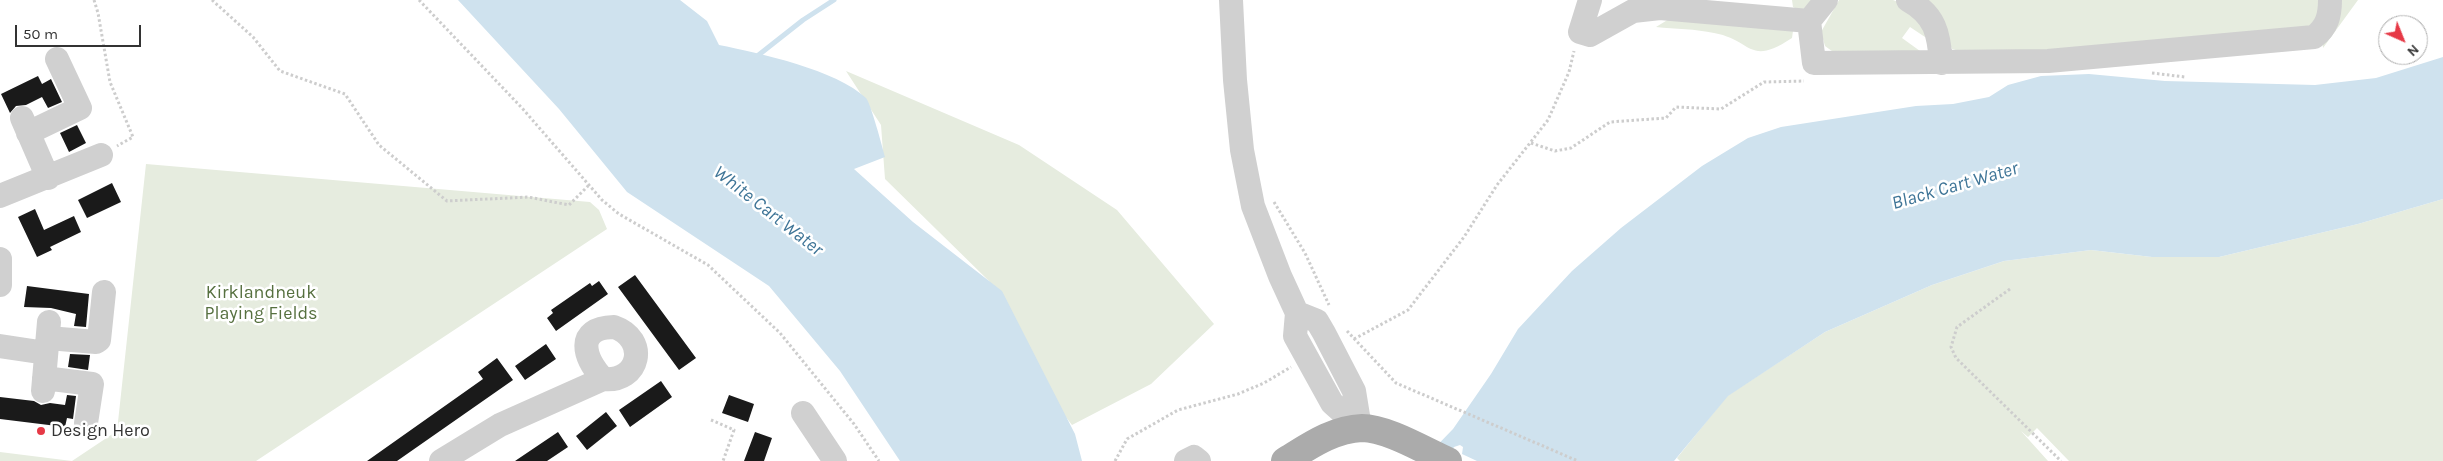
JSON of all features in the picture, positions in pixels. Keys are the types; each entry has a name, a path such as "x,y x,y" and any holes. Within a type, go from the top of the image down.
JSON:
{"main road":[{"path":"1285,461 1320,440 1360,428 1371,429 1397,438 1448,461"}],"street":[{"path":"1231,0 1234,80 1242,150 1253,206 1297,313 1317,321 1354,391 1360,428"},
{"path":"1585,33 1590,0"},
{"path":"1585,33 1628,0"},
{"path":"1826,0 1809,21 1814,63 2048,61 2314,37 2322,31 2328,20 2330,0"},
{"path":"1908,0 1919,6 1930,18 1940,36 1941,63"},
{"path":"1585,33 1632,11 1660,8 1809,21"},
{"path":"48,178 25,125 80,108 57,59"},
{"path":"0,196 102,155"},
{"path":"0,259 0,285"},
{"path":"0,346 48,338 96,342 98,340 104,292"},
{"path":"48,338 44,384 92,384 86,423"},
{"path":"441,461 500,425 603,379"},
{"path":"804,413 835,461"},
{"path":"1186,461 1194,457 1199,461"}],"path":[{"path":"94,0 110,82 133,137 102,155"},
{"path":"212,0 253,36 280,71 345,94 379,145 448,201 528,197 569,205 588,186"},
{"path":"419,0 522,108 588,186 619,214 708,265 773,326 854,424 879,461"},
{"path":"1354,339 1408,310 1464,237 1497,185 1548,120 1585,33"},
{"path":"2150,72 2185,77"},
{"path":"1531,143 1554,150 1571,148 1610,122 1666,118 1676,107 1721,108 1764,82 1813,81"},
{"path":"1273,199 1305,253 1332,310"},
{"path":"2010,289 1957,327 1951,347 1956,358 2061,461"},
{"path":"1345,329 1396,383 1442,401 1578,461"},
{"path":"1116,461 1127,439 1178,410 1238,394 1264,383 1296,364"},
{"path":"711,420 734,430 723,461"}],"green space":[{"path":"1792,0 1815,0 1801,11 1793,7"},
{"path":"1839,0 1893,0 1900,3 1911,11 1918,20 1928,39 1910,27 1902,38 1920,51 1836,54 1825,46 1821,32"},
{"path":"1921,0 2325,0 2313,31 1976,55 1952,49 1945,31"},
{"path":"2336,0 2358,0 2323,48 2322,38"},
{"path":"1674,16 1793,31 1792,38 1778,46 1758,51 1727,36 1693,30 1656,27"},
{"path":"846,71 1019,145 1117,210 1214,324 1151,384 1072,425 1052,399 989,281 885,179 881,125"},
{"name":"Kirklandneuk Playing Fields","path":"146,164 590,202 599,210 607,229 256,461 72,461 117,431"},
{"path":"2443,199 2443,461 2069,461 2037,428 2028,437 2021,431 2048,461 1680,461 1677,458 1727,396 1825,332 1932,285 2004,261 2091,250 2152,257 2219,257 2358,224"},
{"path":"0,452 72,461 0,461"}],"water":[{"name":"White Cart Water","path":"458,0 680,0 707,21 719,45 797,64 836,79 853,88 866,98 868,102 885,157 854,169 913,222 1002,291 1075,434 1082,461 900,461 840,371 769,286 627,192 559,109"},
{"name":"Black Cart Water","path":"2443,57 2443,199 2358,224 2219,257 2152,257 2091,250 2004,261 1932,285 1825,332 1728,396 1674,461 1422,461 1453,429 1491,374 1518,329 1572,271 1621,228 1702,166 1748,138 1781,127 1916,106 1953,104 1989,97 2008,85 2041,76 2089,74 2165,81 2315,85 2376,78 2417,65 2428,65 2428,62"}],"pier":[{"path":"1460,445 1463,447 1462,454 1477,461 1421,461 1452,450"}],"building":[{"path":"38,76 42,84 51,79 62,102 48,108 42,97 26,105 16,106 10,113 1,94"},
{"path":"77,125 86,143 69,152 60,133"},
{"path":"112,183 121,202 87,218 78,200"},
{"path":"35,209 44,230 74,216 81,232 50,247 52,250 37,257 18,217"},
{"path":"635,275 696,358 679,370 618,287"},
{"path":"599,281 608,294 556,331 547,318 553,313 551,310 590,283 592,286"},
{"path":"27,286 89,294 86,327 74,326 76,314 51,308 24,307"},
{"path":"546,344 556,359 525,380 515,366"},
{"path":"70,354 90,355 88,370 68,367"},
{"path":"497,358 513,380 397,461 367,461 483,379 478,372"},
{"path":"661,381 672,397 630,427 619,410"},
{"path":"67,395 76,396 73,419 67,418 65,427 0,419 0,397 34,401 41,405 50,403 65,405"},
{"path":"729,395 754,404 748,422 722,413"},
{"path":"606,412 617,426 587,450 576,436"},
{"path":"558,432 568,447 547,461 515,461"},
{"path":"755,432 772,438 764,461 744,461"}],"waterway":[{"path":"756,57 803,20 834,0"}],"place":[{"name":"Design Hero","path":"41,431"}]}
